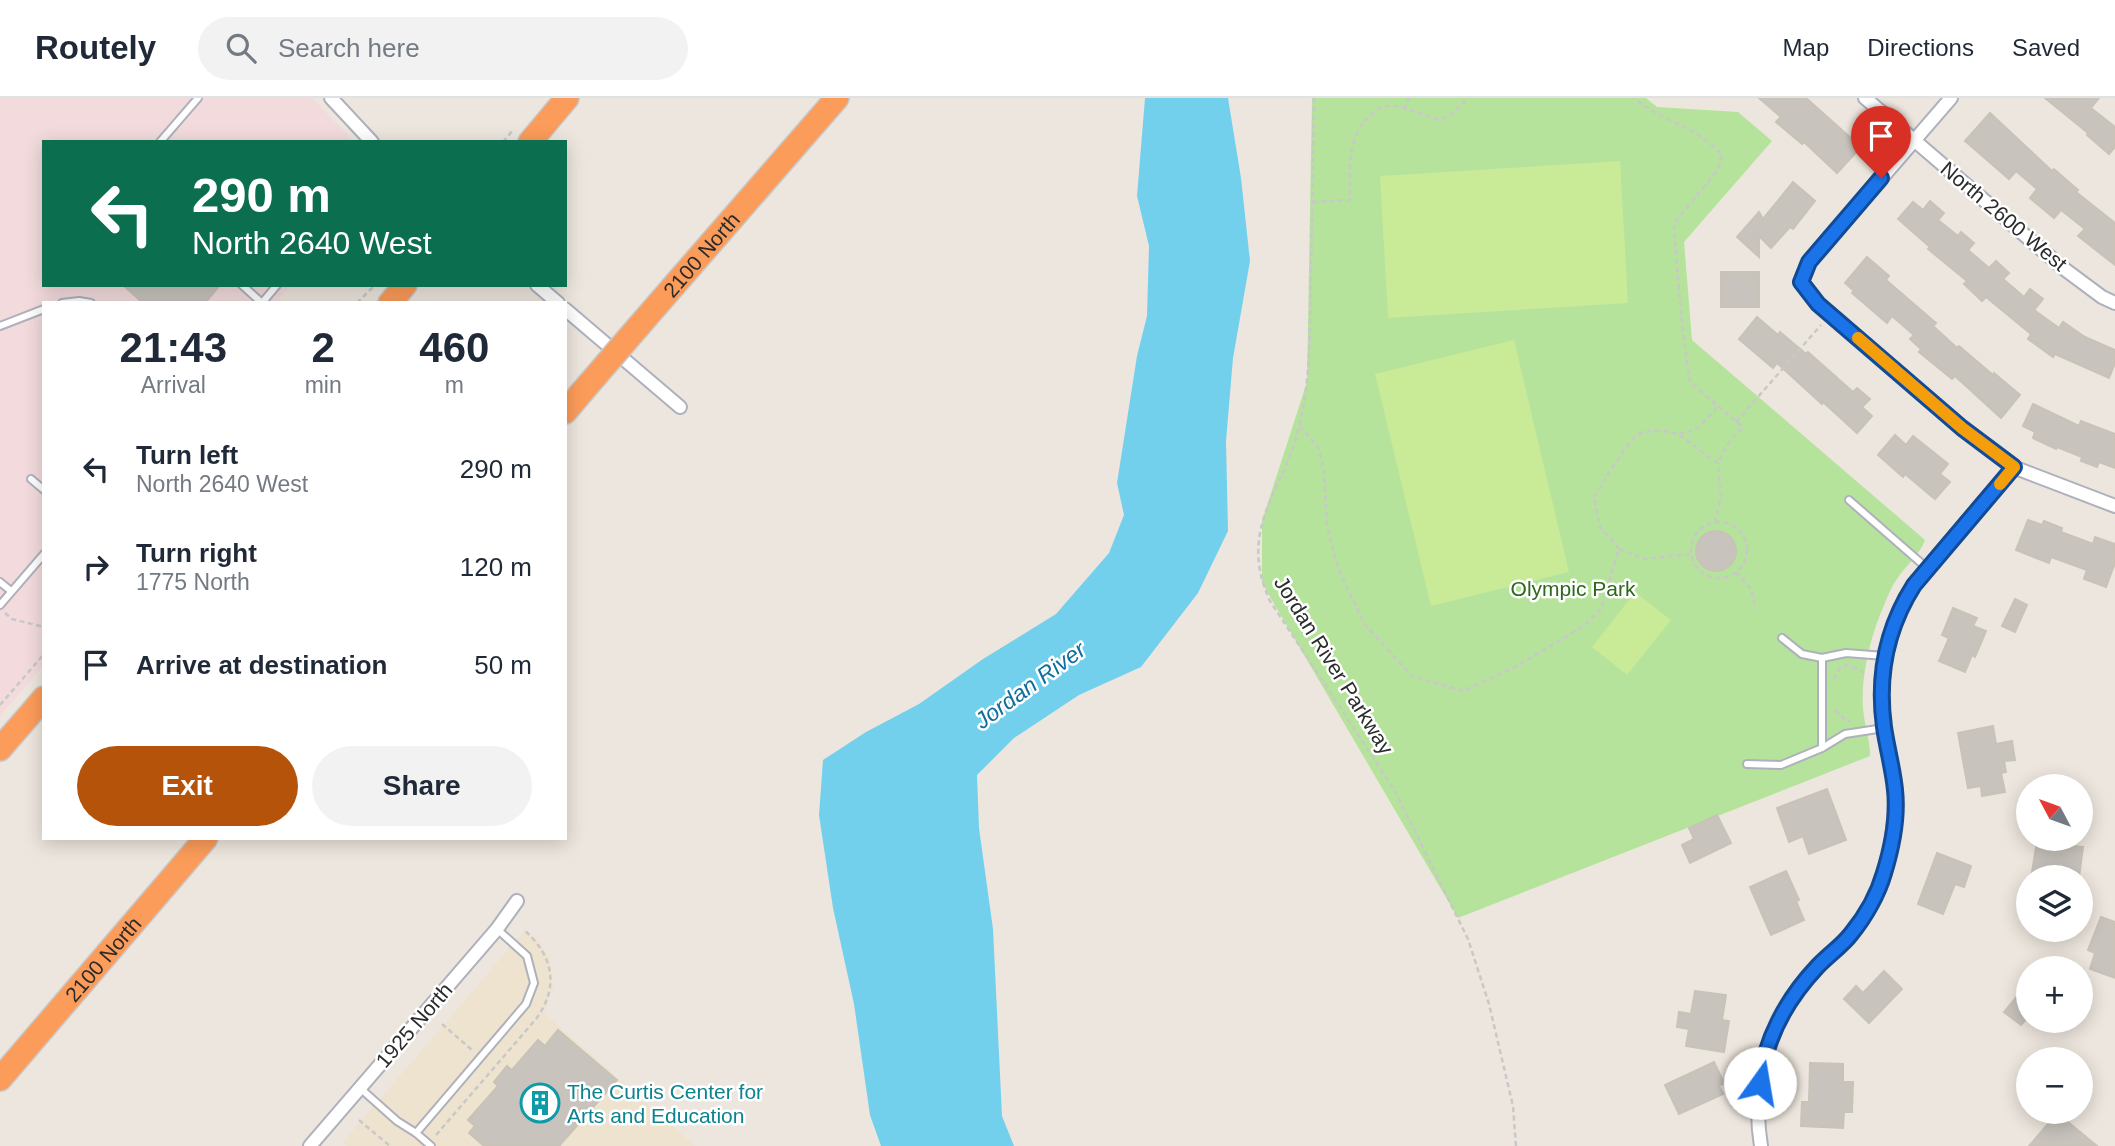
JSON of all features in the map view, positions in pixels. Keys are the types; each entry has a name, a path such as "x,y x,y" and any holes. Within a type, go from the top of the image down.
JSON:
{"highway":[{"path":"532,140 567,98"},
{"name":"2100 North","path":"567,410 837,98"},
{"path":"392,301 403,287"},
{"path":"0,749 42,700"},
{"name":"2100 North","path":"0,1079 204,840"}],"street":[{"path":"331,98 370,140"},
{"name":"North 2600 West","path":"1865,98 2063,268 2102,297 2115,303"},
{"path":"1951,98 1809,262 1801,282 1818,304 1962,428 2014,467 2115,506"},
{"path":"539,287 556,301"},
{"path":"567,311 680,407"},
{"path":"1761,1146 1757,1101 1762,1066 1777,1024 1797,991 1851,934 1866,913 1884,876 1894,835 1895,792 1884,728 1882,692 1885,656 1891,632 1902,605 1928,569 2014,467"},
{"name":"1925 North","path":"310,1146 497,929 517,901"}],"lane":[{"path":"162,140 198,98"},
{"path":"244,287 260,301"},
{"path":"264,301 275,287"},
{"path":"0,326 42,310"},
{"path":"31,479 42,488"},
{"path":"1849,500 1928,569"},
{"path":"0,607 42,556"},
{"path":"0,582 11,592"},
{"path":"1782,638 1802,654 1822,657 1846,653 1885,656"},
{"path":"1822,657 1822,748"},
{"path":"1747,764 1781,765 1822,748 1845,734 1884,728"},
{"path":"416,1132 526,1004 534,983 527,956 497,929"},
{"path":"360,1088 397,1121 416,1132 431,1146"}],"path":[{"name":"Jordan River Parkway","path":"1314,98 1309,372 1300,426 1262,521 1257,553 1262,583 1270,601 1395,791 1468,939 1492,1017 1513,1106 1516,1146"},
{"path":"1404,109 1409,98"},
{"path":"1312,202 1350,200 1350,157 1354,138 1361,124 1383,106 1392,106 1440,120 1469,98"},
{"path":"1634,98 1650,111 1709,141 1722,155 1718,170 1674,223 1682,326 1690,382 1743,428 1727,446 1717,463 1721,498 1715,522"},
{"path":"359,301 373,287"},
{"path":"1736,422 1821,325"},
{"path":"1691,554 1645,559 1619,549 1600,527 1594,497 1623,452 1640,434 1660,431 1687,433 1700,428 1717,407"},
{"path":"1300,426 1319,449 1324,471 1327,525 1337,566 1365,625 1412,676 1462,691 1517,666 1585,625 1601,609 1619,549"},
{"path":"1676,433 1717,463"},
{"path":"1715,522 1733,525 1745,539 1746,557 1736,572 1727,577 1708,576 1700,571 1691,554 1693,537 1706,524 1715,522"},
{"path":"1736,572 1751,589 1756,609"},
{"path":"0,607 12,619 42,626"},
{"path":"0,705 42,656"},
{"path":"1834,689 1834,677 1840,668 1847,665 1865,674"},
{"path":"1834,700 1835,711 1844,719 1855,721"},
{"path":"442,1024 472,1050"},
{"path":"359,1119 390,1146"}],"shaded area":[{"path":"0,98 312,98 353,140 42,140 42,287 289,287 278,301 42,301 42,667 0,716"},
{"path":"525,930 537,939 550,959 553,987 544,1013 695,1146 347,1146 343,1142"}],"green space":[{"name":"Olympic Park","path":"1312,98 1646,98 1657,107 1738,112 1772,141 1684,242 1692,340 1925,540 1920,551 1892,588 1871,641 1863,695 1870,756 1458,918 1262,583 1262,521 1307,382"},
{"path":"1620,161 1628,303 1388,318 1380,176"},
{"path":"1514,340 1569,572 1431,606 1375,374"},
{"path":"1635,592 1671,620 1627,675 1592,647"}],"water":[{"name":"Jordan River","path":"1145,98 1228,98 1241,178 1250,261 1233,358 1226,441 1228,531 1198,593 1141,667 1079,695 1014,738 977,775 979,828 993,929 1002,1116 1014,1146 881,1146 870,1115 854,1004 833,908 819,815 823,760 866,732 919,704 983,659 1056,614 1109,553 1124,515 1117,483 1137,356 1147,316 1149,246 1137,196"}],"building":[{"path":"1759,98 1806,98 1861,147 1837,173 1804,142 1802,144 1776,122 1781,117"},
{"path":"2045,98 2099,98 2091,108 2115,127 2115,147 2109,154"},
{"path":"1990,113 2052,171 2054,169 2078,190 2076,192 2115,223 2115,265 2078,236 2085,229 2061,210 2054,218 2030,198 2037,189 2016,171 2009,179 1965,141"},
{"path":"1793,182 1815,201 1793,229 1790,227 1771,248 1759,236 1759,257 1737,237 1759,212 1763,219"},
{"path":"1930,201 1944,213 1938,220 1958,236 1961,232 1974,243 1968,250 1989,268 1996,261 2009,273 2003,279 2024,297 2030,289 2043,299 2034,310 2059,328 2063,322 2085,337 2115,350 2115,363 2109,378 2055,354 2053,357 2028,339 2031,334 1986,297 1982,301 1964,284 1967,281 1928,249 1930,247 1898,219 1913,202 1923,210"},
{"path":"1867,257 1889,276 1886,280 1936,323 1933,326 1957,348 1959,346 2020,395 2001,418 1955,376 1952,379 1919,352 1921,349 1910,339 1914,335 1892,316 1887,323 1852,293 1854,291 1845,283"},
{"path":"1721,272 1759,272 1759,307 1721,307"},
{"path":"125,287 218,287 207,301 141,301"},
{"path":"1757,317 1778,335 1780,332 1806,354 1808,352 1853,392 1857,388 1870,399 1862,407 1872,416 1857,433 1777,363 1773,368 1739,339"},
{"path":"2033,404 2079,426 2081,421 2115,434 2115,468 2099,462 2097,467 2081,461 2082,457 2033,438 2035,432 2023,426"},
{"path":"1895,435 1906,445 1913,436 1948,464 1940,474 1950,482 1935,499 1905,474 1903,477 1878,455"},
{"path":"2028,520 2042,525 2044,521 2062,528 2061,532 2093,544 2095,537 2115,544 2115,563 2106,587 2084,579 2087,570 2051,557 2049,563 2016,550"},
{"path":"1716,531 1724,532 1730,537 1735,543 1735,559 1730,565 1724,570 1716,571 1708,570 1702,565 1697,559 1696,551 1697,543 1702,537 1708,532"},
{"path":"2015,599 2027,605 2015,632 2002,626"},
{"path":"1953,608 1977,618 1973,626 1986,631 1965,672 1939,661 1949,638 1942,635"},
{"path":"1993,726 1996,744 2012,741 2015,760 2004,761 2006,772 2001,773 2005,792 1982,796 1981,786 1968,788 1958,733"},
{"path":"1827,789 1846,840 1809,854 1803,836 1789,842 1777,808"},
{"path":"1717,815 1731,843 1690,863 1682,845 1694,839 1689,828"},
{"path":"2035,851 2082,851 2081,865 2033,865"},
{"path":"1937,853 1971,866 1964,887 1955,884 1943,914 1918,904"},
{"path":"1786,871 1799,900 1796,901 1804,920 1771,935 1750,887"},
{"path":"2101,917 2115,922 2115,978 2093,970 2095,953 2088,950"},
{"path":"1884,971 1902,989 1869,1023 1844,999 1856,986 1863,993"},
{"path":"1695,991 1726,995 1722,1020 1729,1021 1724,1052 1686,1046 1689,1029 1677,1027 1679,1012 1691,1014"},
{"path":"2016,998 2016,1021 2004,1012"},
{"name":"The Curtis Center for Arts and Education","path":"558,1030 617,1080 559,1146 484,1146 469,1133 475,1126 468,1120 498,1086 494,1082 507,1066 512,1070 538,1040 545,1046"},
{"path":"1714,1062 1724,1083 1719,1086 1723,1094 1679,1114 1665,1085"},
{"path":"1810,1063 1843,1064 1843,1082 1853,1082 1852,1112 1844,1112 1843,1128 1801,1126 1802,1102 1809,1102"},
{"path":"2048,1124 2070,1124 2097,1146 2029,1146"}],"slow traffic":[{"path":"1858,338 1962,428 2014,467 2000,484"}],"place":[{"name":"The Curtis Center for Arts and Education","path":"540,1103"}],"route":[{"path":"1760,1083 1762,1066 1777,1024 1797,991 1851,934 1866,913 1884,876 1894,835 1895,792 1884,728 1882,692 1885,656 1896,618 1914,585 2014,467 1962,428 1818,304 1801,282 1809,262 1881,178"}]}
